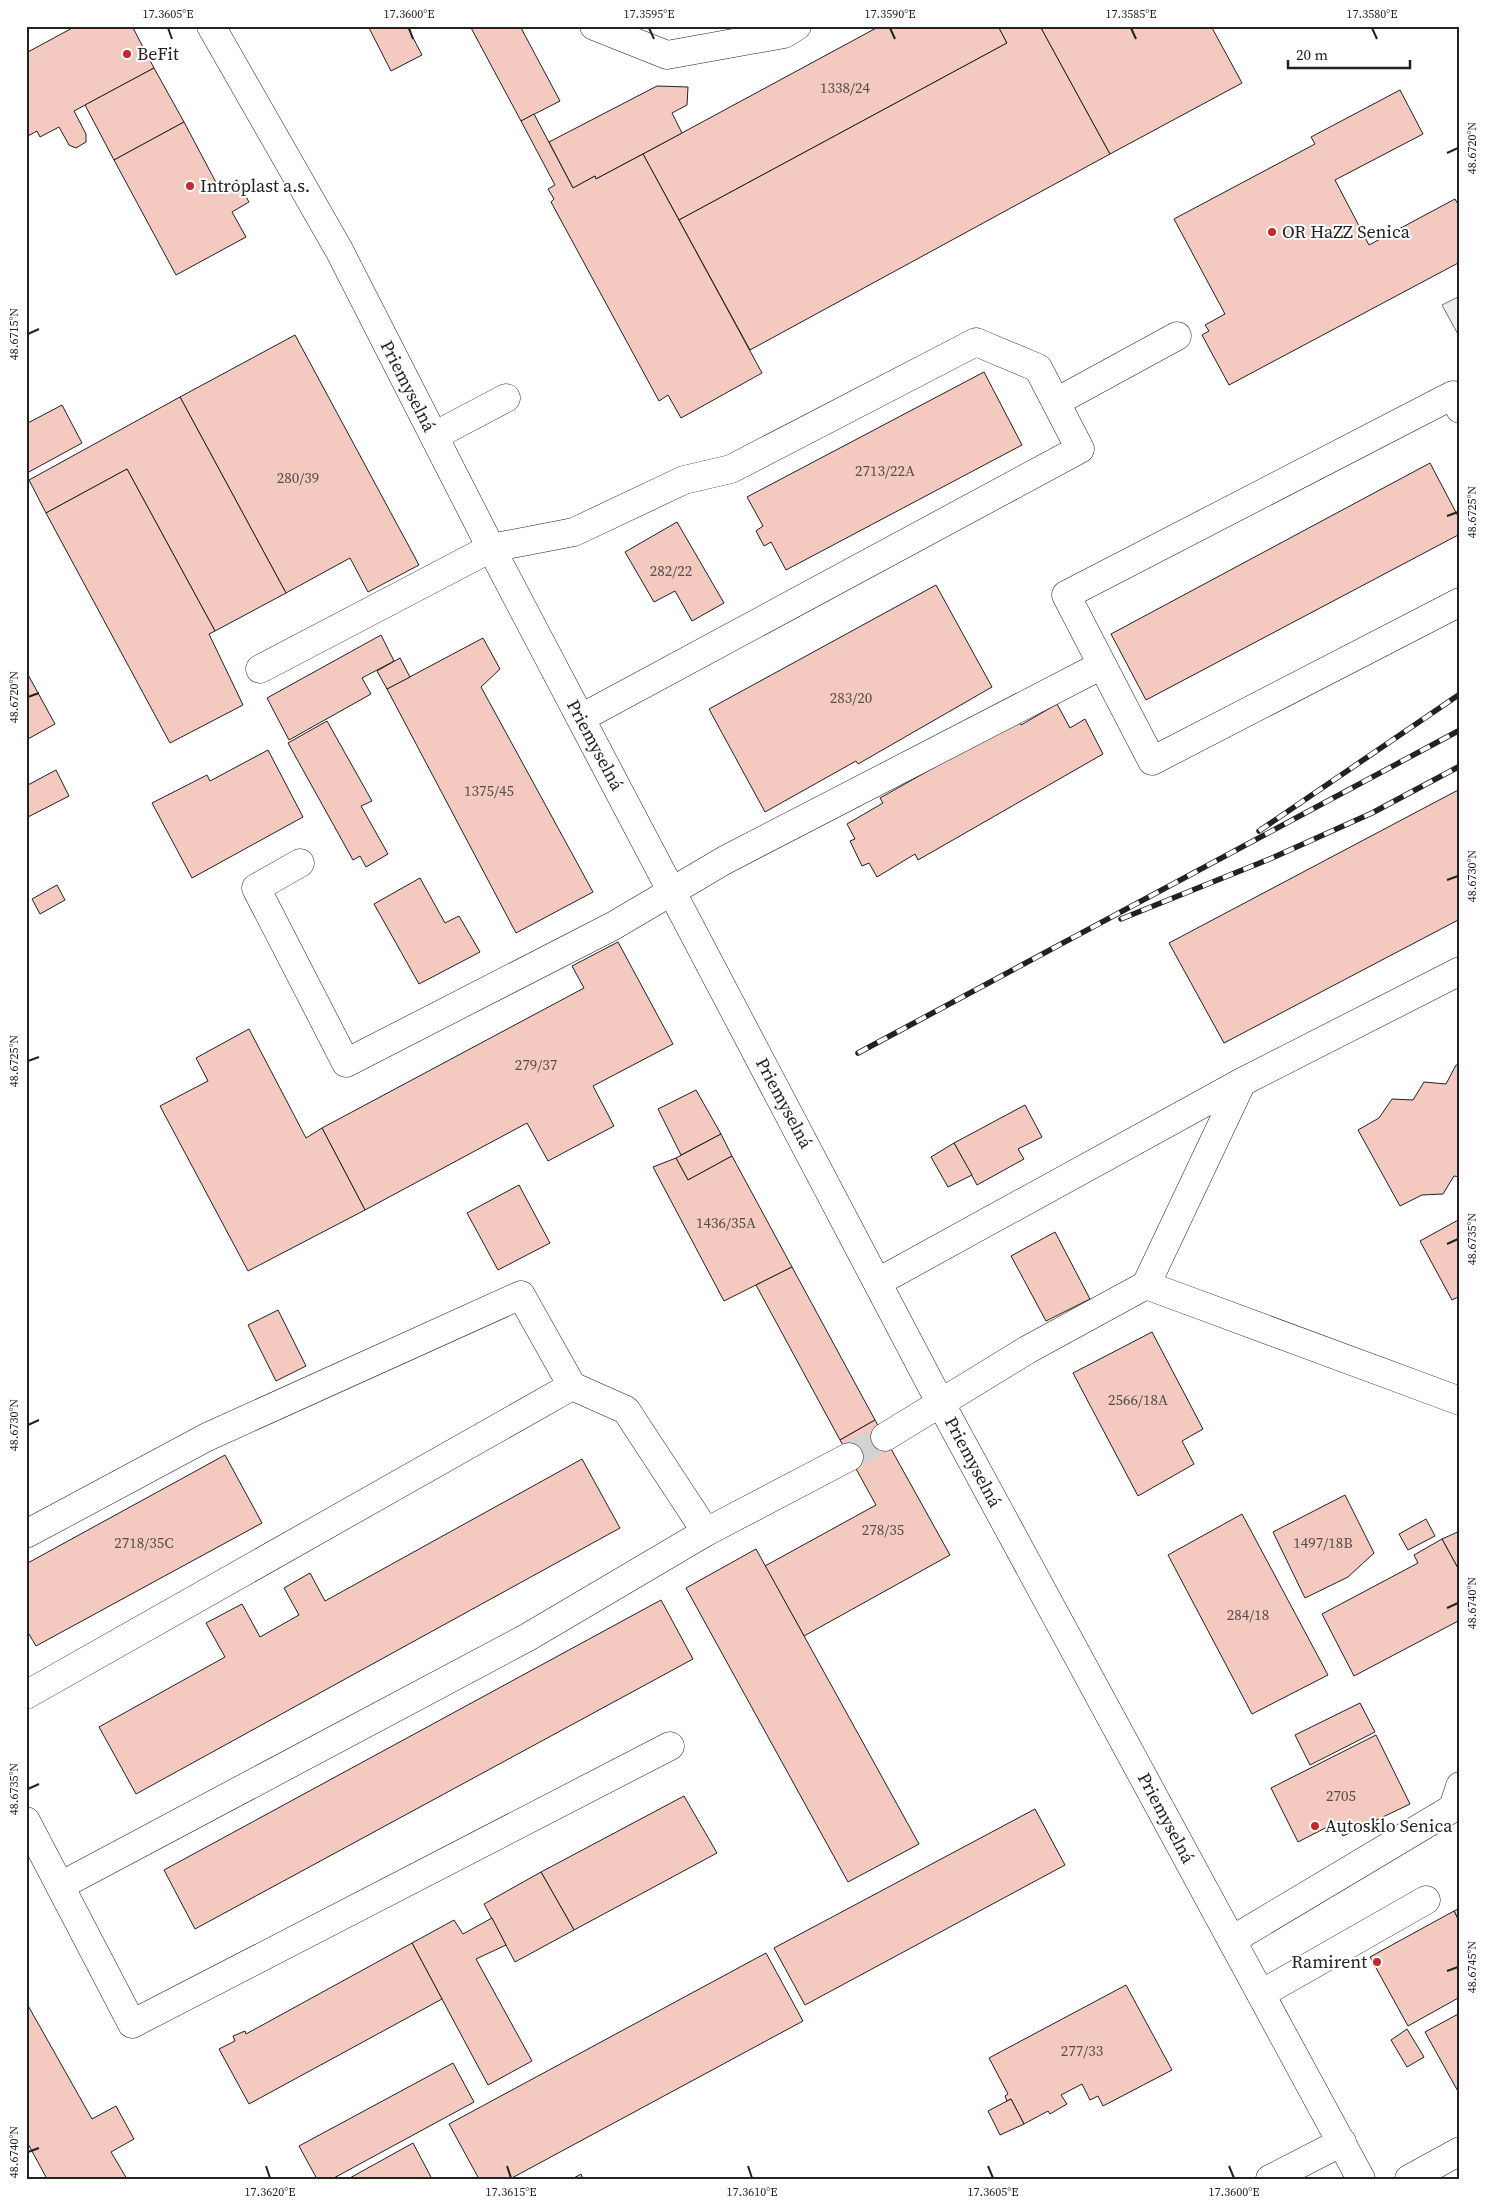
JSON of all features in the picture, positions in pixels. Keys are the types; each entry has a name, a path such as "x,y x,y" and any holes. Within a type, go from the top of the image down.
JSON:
{"street":[{"name":"Priemyselná","path":"211,26 339,250 491,548 940,1402 1361,2179"},
{"path":"594,26 667,55 784,34 797,26"},
{"path":"1056,402 1178,336"},
{"path":"260,669 491,548 574,532 684,480 731,469 976,342 1038,368 1080,449 581,718"},
{"path":"1460,409 1453,396 1066,595 1152,761 1460,602"},
{"path":"434,436 506,398"},
{"path":"300,863 256,888 346,1063 613,926 725,860 1102,665"},
{"path":"878,1282 1242,1082 1460,971"},
{"path":"885,1437 1026,1350 1146,1285 1242,1082"},
{"path":"1146,1285 1460,1401"},
{"path":"26,1534 207,1437 521,1295 572,1386 626,1410 706,1532"},
{"path":"1434,1390 1460,1376"},
{"path":"26,1695 572,1386"},
{"path":"60,1886 528,1637 706,1532 849,1456"},
{"path":"26,1821 132,2024 670,1746"},
{"path":"1232,1940 1453,1808 1460,1786"},
{"path":"1261,1994 1426,1900"},
{"path":"1270,2179 1342,2142"},
{"path":"1409,2179 1460,2151"}],"shaded area":[{"path":"1460,296 1460,338 1442,305"}],"building":[{"path":"76,26 132,26 154,68 74,111 86,134 86,142 76,148 69,145 59,127 40,137 37,131 26,137 26,53"},
{"path":"368,26 407,26 422,55 391,71"},
{"path":"470,26 520,26 560,101 521,121"},
{"path":"880,26 998,26 1007,43 679,220 643,154"},
{"path":"998,26 1040,26 1110,154 750,350 679,220 1007,43"},
{"path":"1040,26 1211,26 1242,83 1110,154"},
{"path":"154,68 184,122 114,160 85,105"},
{"path":"657,86 688,87 687,105 672,113 682,133 596,179 595,176 573,188 549,142"},
{"name":"OR HaZZ Senica","path":"1400,90 1423,134 1335,180 1369,245 1455,199 1460,208 1460,262 1229,385 1202,335 1209,331 1205,325 1225,314 1174,219 1315,144 1311,137"},
{"path":"534,114 573,188 595,176 596,179 643,154 762,373 681,418 668,395 659,401 551,202 554,199 548,189 555,185 521,121"},
{"path":"184,122 220,190 237,180 249,202 232,212 246,237 176,275 114,160"},
{"path":"295,335 419,565 368,592 350,558 286,593 180,397"},
{"path":"984,372 1022,445 786,570 771,542 764,546 756,531 763,526 747,497"},
{"path":"180,397 286,593 215,631 127,469 46,513 29,480"},
{"path":"62,405 82,443 27,473 26,424"},
{"path":"1430,463 1460,520 1460,534 1146,700 1111,634"},
{"path":"127,469 215,631 209,634 243,705 170,743 46,513"},
{"path":"677,522 724,603 692,621 675,591 654,602 625,552"},
{"path":"936,585 992,687 858,764 856,761 765,812 709,709"},
{"path":"381,635 394,661 362,678 371,694 289,740 267,698"},
{"path":"483,638 500,669 481,687 593,892 516,933 387,689"},
{"path":"400,658 410,677 387,689 377,671"},
{"path":"26,671 55,724 26,740"},
{"path":"1057,704 1070,728 1085,719 1103,754 918,860 915,854 877,877 869,863 862,866 850,841 855,839 847,824 883,803 880,798 1018,720 1021,725"},
{"path":"327,721 372,801 361,806 388,854 366,867 360,856 353,860 288,743"},
{"path":"268,750 303,817 192,878 152,803 207,775 210,781"},
{"path":"56,770 69,796 26,818 26,786"},
{"path":"1460,789 1460,919 1224,1043 1169,943"},
{"path":"420,878 445,923 459,916 480,952 419,984 374,904"},
{"path":"57,885 65,900 40,914 32,899"},
{"path":"618,942 673,1044 593,1086 614,1126 548,1161 527,1123 365,1210 322,1128 584,988 572,966"},
{"path":"249,1029 306,1138 322,1128 365,1210 248,1271 160,1106 208,1081 196,1058"},
{"path":"1456,1065 1460,1065 1460,1177 1454,1176 1443,1194 1422,1195 1400,1206 1358,1130 1379,1118 1392,1099 1413,1100 1424,1082 1446,1084"},
{"path":"696,1090 721,1134 681,1155 658,1109"},
{"path":"1025,1105 1042,1137 1018,1149 1024,1159 977,1185 954,1143"},
{"path":"721,1134 732,1156 688,1180 676,1158"},
{"path":"954,1143 972,1175 948,1187 931,1157"},
{"path":"732,1156 792,1267 724,1301 653,1167 676,1158 688,1180"},
{"path":"519,1185 550,1243 498,1270 467,1213"},
{"path":"1460,1219 1460,1296 1452,1300 1420,1241"},
{"path":"1055,1232 1090,1299 1046,1321 1011,1256"},
{"path":"792,1267 875,1420 840,1440 756,1285"},
{"path":"278,1310 306,1366 276,1381 248,1325"},
{"path":"1152,1332 1203,1429 1182,1441 1194,1464 1138,1496 1073,1373"},
{"path":"875,1420 950,1555 804,1636 765,1566 876,1505 840,1440"},
{"path":"225,1455 262,1523 36,1646 26,1629 26,1564"},
{"path":"582,1459 620,1528 136,1794 99,1727 225,1657 206,1623 242,1604 260,1637 299,1615 284,1588 310,1573 325,1601"},
{"path":"1345,1495 1374,1553 1348,1577 1305,1598 1273,1532"},
{"path":"1242,1514 1328,1675 1252,1714 1168,1555"},
{"path":"1426,1519 1435,1536 1408,1550 1399,1534"},
{"path":"1460,1531 1460,1572 1442,1539"},
{"path":"1442,1539 1460,1572 1460,1620 1354,1676 1322,1614 1418,1563 1414,1555"},
{"path":"756,1549 919,1844 848,1882 686,1588"},
{"path":"661,1600 693,1659 195,1929 164,1870"},
{"path":"1360,1703 1375,1732 1310,1765 1295,1735"},
{"path":"1376,1735 1410,1804 1343,1836 1337,1822 1298,1842 1271,1788"},
{"path":"684,1796 717,1853 574,1930 541,1872"},
{"path":"1035,1809 1065,1865 805,2005 774,1948"},
{"path":"541,1872 574,1930 515,1962 484,1904"},
{"path":"1460,1908 1460,1923 1454,1911"},
{"path":"1454,1911 1460,1923 1460,1997 1408,2026 1370,1957"},
{"path":"492,1918 506,1945 476,1959 532,2061 488,2085 412,1943 454,1920 463,1934"},
{"path":"412,1943 442,1999 249,2104 219,2049 235,2041 233,2036 245,2031 246,2034"},
{"path":"766,1953 803,2021 510,2179 479,2179 449,2124"},
{"path":"1126,1985 1172,2070 1103,2106 1098,2096 1090,2100 1082,2084 1061,2095 1067,2104 1050,2114 1048,2111 1024,2124 1011,2099 1007,2101 1005,2096 1008,2094 989,2058"},
{"path":"26,2002 92,2119 116,2106 134,2139 111,2152 127,2179 47,2179 26,2140"},
{"path":"1460,2013 1460,2095 1425,2032"},
{"path":"1407,2029 1424,2057 1407,2067 1391,2040"},
{"path":"453,2063 474,2102 332,2179 317,2179 299,2146"},
{"path":"1011,2099 1024,2124 1000,2135 988,2111"},
{"path":"413,2143 432,2179 348,2179"},
{"path":"581,2174 583,2179 572,2179"}],"tunnel":[{"path":"849,1457 885,1437"}],"railway":[{"path":"1259,831 1460,694"},
{"path":"858,1053 1460,730"},
{"path":"1121,919 1272,858 1372,813 1460,766"}],"place":[{"name":"BeFit","path":"127,54"},
{"name":"Introplast a.s.","path":"190,186"},
{"name":"OR HaZZ Senica","path":"1272,232"},
{"name":"Autosklo Senica","path":"1315,1826"},
{"name":"Ramirent","path":"1377,1962"}]}
